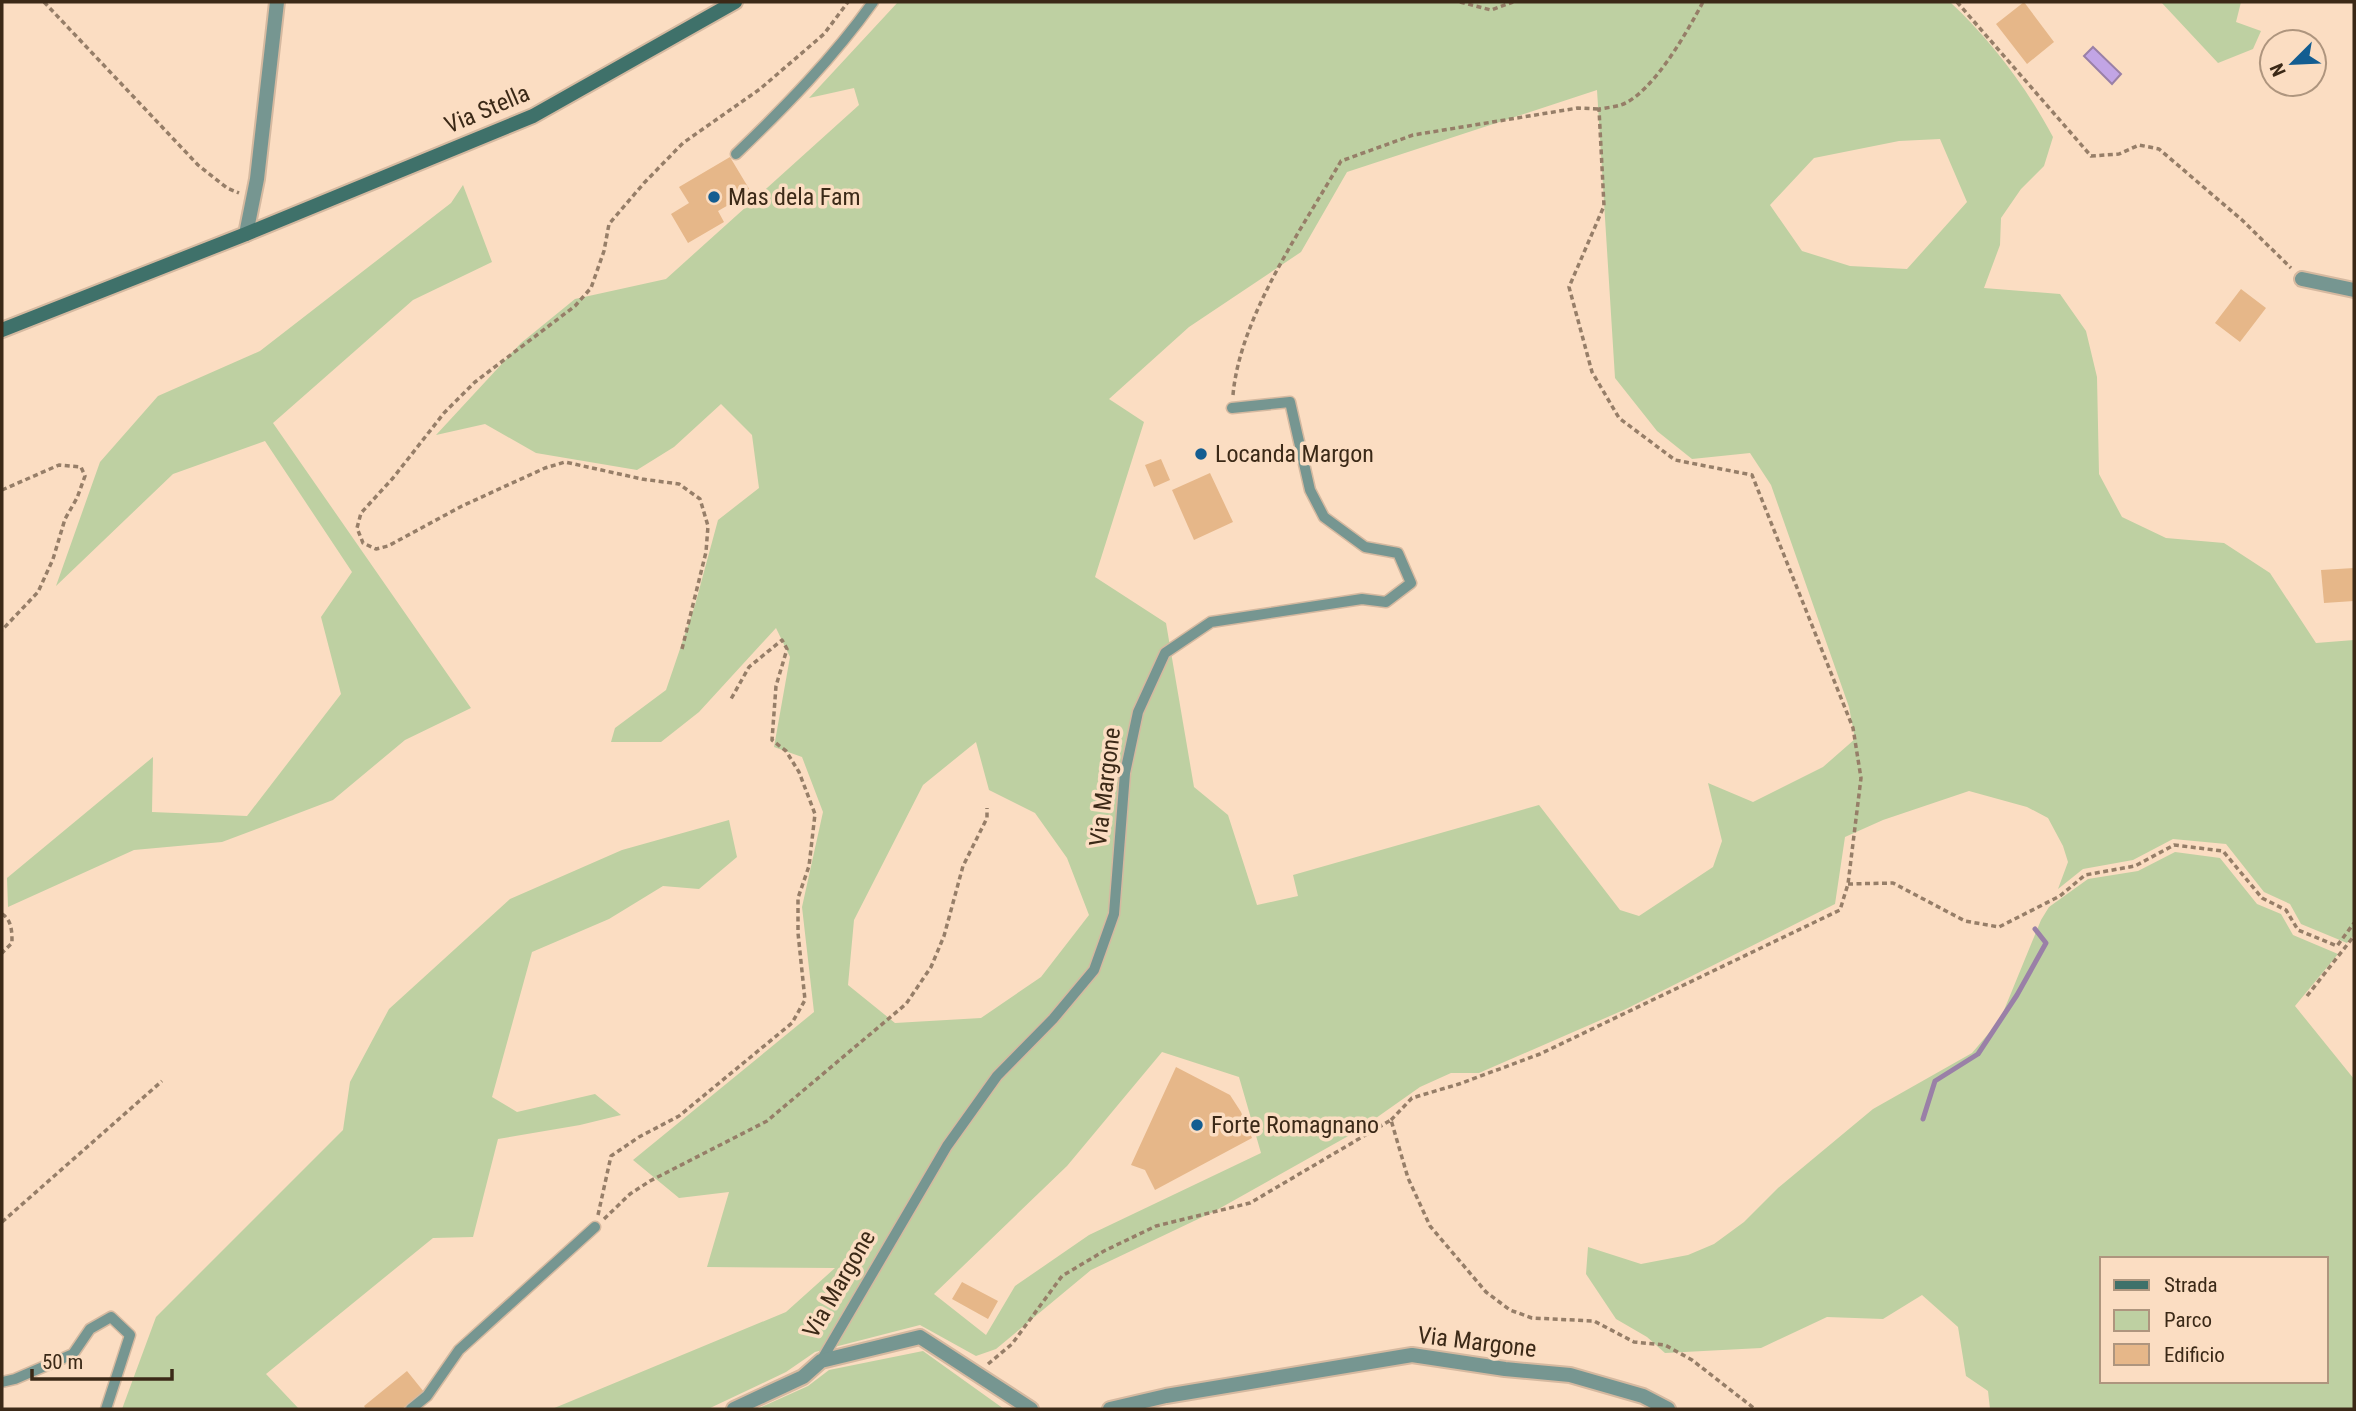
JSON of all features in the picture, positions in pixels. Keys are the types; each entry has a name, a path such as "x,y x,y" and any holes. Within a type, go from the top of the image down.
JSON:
{"main road":[{"name":"Via Stella","path":"2,330 246,234 533,116 735,2"}],"street":[{"path":"246,234 253,198 277,2"},
{"path":"2302,279 2354,290"},
{"name":"Via Margone","path":"734,1409 803,1377 821,1361 920,1337 1031,1409"},
{"name":"Via Margone","path":"1110,1409 1166,1396 1412,1355 1482,1367 1570,1375 1643,1396 1668,1409"}],"lane":[{"path":"736,154 802,90 847,38 873,2"},
{"name":"Via Margone","path":"821,1361 947,1146 997,1076 1053,1019 1094,970 1114,914 1125,773 1138,712 1165,653 1211,622 1362,599 1387,602 1411,583 1398,553 1365,547 1324,517 1310,490 1290,402 1232,408"},
{"path":"411,1409 427,1396 459,1350 595,1227"},
{"path":"2,1382 73,1354 90,1329 111,1317 130,1335 106,1409"}],"path":[{"path":"44,2 198,166 227,188 253,198"},
{"path":"682,649 706,552 708,526 700,499 679,484 565,462 545,468 462,506 388,546 376,549 363,543 356,527 361,513 460,397 475,382 575,306 591,288 604,251 609,224 644,183 683,144 760,89 824,34 848,2"},
{"path":"1460,2 1492,10 1513,2"},
{"path":"1232,408 1235,377 1257,308 1341,160 1413,135 1578,108 1598,110 1621,105 1648,87 1689,28 1703,2"},
{"path":"1957,2 2091,156 2119,154 2139,145 2159,149 2242,220 2302,279"},
{"path":"977,1374 1012,1344 1062,1276 1104,1251 1156,1226 1250,1203 1391,1120 1412,1098 1540,1054 1840,910 1848,884 1861,778 1853,728 1752,475 1675,460 1619,418 1592,372 1569,287 1604,206 1598,110"},
{"path":"2,490 59,465 81,467 85,476 65,519 53,559 38,592 2,630"},
{"path":"595,1227 611,1156 639,1137 679,1116 792,1023 805,1000 798,933 799,898 809,866 816,814 799,772 786,751 772,740 776,686 787,649 782,640 749,667 731,699"},
{"path":"595,1227 630,1194 650,1181 766,1121 906,1004 931,967 944,936 963,866 987,818 987,808"},
{"path":"1848,884 1893,883 1965,921 1999,927 2060,896 2085,875 2135,866 2174,845 2223,851 2262,898 2286,910 2298,930 2337,946 2354,923"},
{"path":"2,914 6,916 12,929 12,943 2,953"},
{"path":"2307,996 2354,936"},
{"path":"2,1222 162,1081"},
{"path":"1391,1120 1408,1178 1430,1226 1486,1292 1510,1310 1532,1318 1594,1321 1634,1342 1665,1345 1692,1360 1755,1409"}],"green space":[{"path":"898,2 1950,2 1980,32 2007,65 2053,137 2044,166 2021,189 2001,218 2000,245 1984,288 2060,294 2086,331 2097,377 2099,474 2122,517 2166,538 2224,543 2270,573 2316,643 2354,640 2354,935 2347,943 2301,924 2290,904 2264,892 2226,844 2173,839 2133,860 2083,869 2058,889 2068,862 2048,818 2027,807 1969,791 1883,820 1845,837 1835,904 1626,1009 1479,1073 1451,1073 1420,1087 1359,1130 1215,1211 1091,1270 996,1349 976,1356 920,1325 815,1352 786,1372 708,1409 552,1409 786,1312 835,1268 707,1267 729,1192 679,1198 633,1160 814,1012 802,907 823,812 802,757 774,747 790,657 776,628 699,712 661,742 611,742 615,728 666,690 695,605 718,520 759,488 752,435 721,404 674,447 637,470 536,453 485,424 436,435 521,343 575,299 666,279 859,105 854,88 809,98","holes":["1597,90 1615,378 1657,431 1692,459 1750,453 1771,485 1849,707 1855,739 1823,767 1753,802 1708,783 1722,841 1713,867 1639,916 1620,910 1539,805 1293,875 1298,896 1257,905 1228,815 1194,787 1166,623 1095,577 1144,422 1109,399 1189,327 1301,252 1347,172","1940,139 1967,202 1907,269 1850,266 1802,251 1770,205 1814,158 1899,141","976,742 989,790 1035,813 1067,858 1089,915 1041,977 981,1018 895,1023 848,985 854,920 923,785","1162,1052 1239,1077 1261,1153 1089,1235 1015,1286 986,1335 934,1294 1067,1166"]},
{"path":"2161,2 2241,2 2236,22 2258,30 2258,38 2253,49 2218,63"},
{"path":"463,185 492,262 413,300 273,423 471,708 405,740 333,800 222,842 134,850 8,907 7,878 153,757 152,812 247,816 341,694 321,617 352,572 265,441 173,474 56,586 100,462 158,396 260,351 451,203"},
{"path":"729,820 737,857 699,889 663,886 609,919 532,952 492,1097 517,1112 595,1094 621,1115 498,1139 473,1237 433,1238 266,1374 299,1409 122,1409 156,1317 343,1130 350,1082 389,1009 510,899 622,850"},
{"path":"2175,852 2220,858 2257,904 2281,914 2293,935 2338,954 2295,1006 2354,1079 2354,1409 1990,1409 1988,1391 1966,1376 1958,1327 1922,1295 1883,1319 1827,1317 1761,1348 1665,1353 1647,1337 1616,1319 1586,1274 1588,1247 1641,1264 1688,1255 1714,1244 1744,1222 1778,1188 1873,1109 1972,1053 2000,1020 2041,920 2049,907 2088,879 2138,871"},
{"path":"923,1351 1004,1409 757,1409 808,1386 829,1370"}],"shaded area":[{"path":"2093,47 2121,74 2112,84 2084,56"}],"building":[{"path":"2024,2 2054,42 2027,64 1996,24"},
{"name":"Mas dela Fam","path":"730,157 751,192 718,211 724,222 688,243 671,214 689,203 679,187"},
{"path":"2241,289 2266,308 2240,342 2215,323"},
{"path":"1161,459 1170,480 1154,487 1145,465"},
{"path":"1210,473 1233,522 1194,540 1172,490"},
{"path":"2354,568 2354,601 2324,603 2321,570"},
{"name":"Forte Romagnano","path":"1176,1067 1230,1095 1252,1138 1155,1190 1145,1170 1131,1165"},
{"path":"962,1282 998,1301 988,1319 952,1299"},
{"path":"407,1371 424,1392 402,1409 366,1409 364,1406"}],"waterway":[{"path":"1923,1119 1935,1081 1978,1054 2017,995 2046,943 2035,929"}],"place":[{"name":"Mas dela Fam","path":"714,197"},
{"name":"Locanda Margon","path":"1201,454"},
{"name":"Forte Romagnano","path":"1197,1125"}]}
